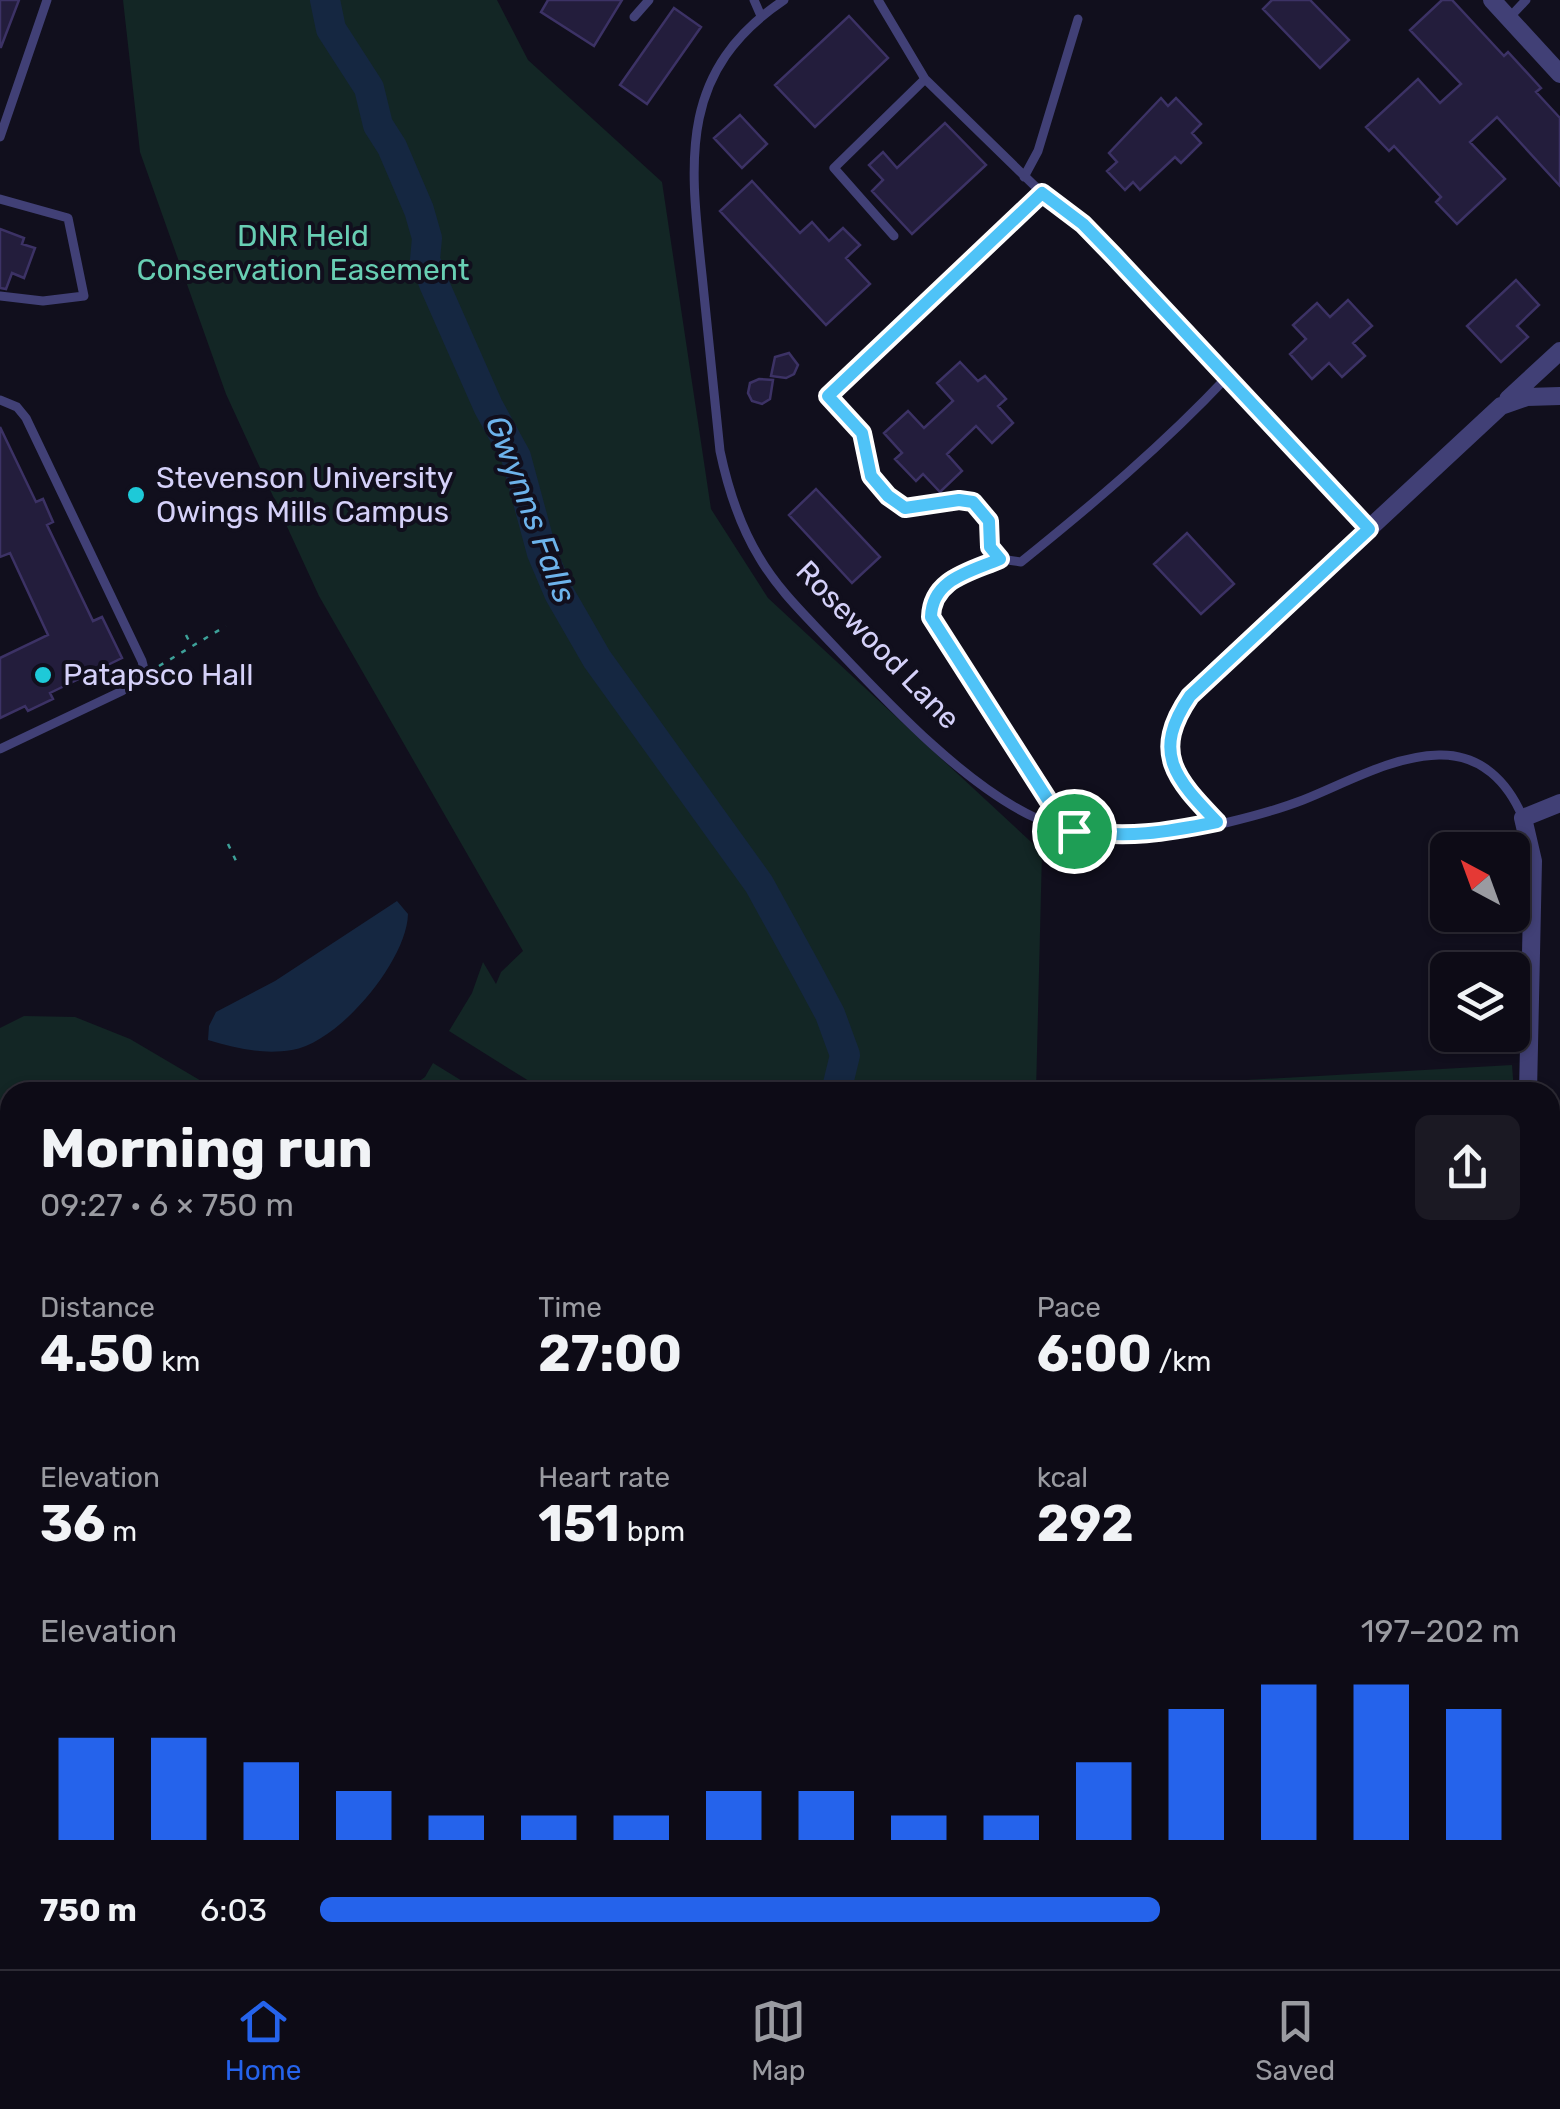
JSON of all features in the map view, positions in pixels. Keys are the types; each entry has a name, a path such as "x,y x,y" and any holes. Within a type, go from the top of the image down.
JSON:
{"street":[{"path":"1492,0 1558,69"},
{"path":"1217,822 1182,786 1173,770 1169,741 1175,718 1190,696 1560,351"},
{"path":"1500,406 1527,397 1560,396"},
{"path":"1523,818 1560,803"},
{"name":"Rosewood Lane","path":"1523,818 1533,860 1528,1082"}],"lane":[{"path":"0,137 47,0"},
{"path":"634,17 650,0"},
{"path":"754,0 761,16"},
{"name":"Rosewood Lane","path":"784,0 736,40 716,70 701,106 694,139 695,211 720,452 728,487 761,561 794,603 858,671 971,779 1041,821 1074,831 1152,836 1300,801 1365,774 1435,755 1452,755 1489,769 1514,797 1523,818"},
{"path":"878,0 925,79 1024,177 1083,224 1369,529"},
{"path":"1510,18 1526,0"},
{"path":"1024,177 1038,151 1078,19"},
{"path":"894,236 834,168 925,79"},
{"path":"1000,559 990,547 989,521 973,502 959,500 905,508 888,496 871,476 862,433 828,396 1042,193"},
{"path":"0,199 68,218 84,296 43,301 0,296"},
{"path":"1074,831 1050,803 931,617 932,603 944,585 1000,559 1020,562 1102,498 1166,441 1227,378"},
{"path":"0,400 17,407 26,418 145,673 122,690 0,749"}],"path":[{"path":"145,673 226,626"},
{"path":"186,635 190,645"},
{"path":"228,844 237,863"}],"green space":[{"name":"DNR Held Conservation Easement","path":"123,0 497,0 528,60 662,182 711,509 768,598 1042,852 1036,1082 528,1082 449,1031 472,993 483,962 496,984 501,972 523,951 319,596 226,394 140,152"},
{"path":"24,1016 75,1017 130,1039 203,1082 0,1082 0,1028"},
{"path":"433,1063 464,1082 418,1082"},
{"path":"1512,1065 1513,1082 1212,1082"}],"water":[{"path":"397,901 408,914 396,954 368,996 330,1032 311,1044 270,1052 208,1040 216,1012 275,981"}],"building":[{"path":"0,0 19,0 1,47 0,47"},
{"path":"548,0 622,0 594,46 541,12"},
{"path":"1272,0 1310,0 1349,40 1320,68 1263,9"},
{"path":"1442,0 1452,0 1504,56 1508,52 1541,88 1536,92 1560,118 1560,186 1497,117 1470,142 1505,179 1457,224 1436,202 1441,197 1394,146 1389,151 1366,127 1418,79 1440,103 1461,84 1410,30"},
{"path":"674,8 701,27 647,104 620,85"},
{"path":"849,16 888,58 815,127 775,85"},
{"path":"1161,98 1168,106 1176,98 1201,124 1192,133 1201,143 1181,163 1175,157 1140,190 1133,182 1125,190 1107,171 1117,162 1109,153"},
{"path":"740,115 767,144 742,168 714,138"},
{"path":"945,123 986,165 912,234 872,191 883,180 869,165 883,152 897,168"},
{"path":"752,181 800,233 812,222 829,241 843,228 860,245 846,258 870,284 826,325 720,211"},
{"path":"0,229 24,238 22,244 35,248 24,278 12,273 6,289 0,288"},
{"path":"1516,280 1539,305 1517,326 1528,337 1501,362 1467,326"},
{"path":"1348,300 1372,326 1353,343 1365,356 1342,377 1329,363 1312,379 1290,354 1306,339 1293,325 1317,303 1330,317"},
{"path":"789,353 798,365 794,374 786,378 771,376 775,357"},
{"path":"960,362 978,381 985,376 1006,399 998,406 1013,423 992,443 976,426 947,454 962,471 940,492 923,474 916,481 895,459 902,453 884,433 908,411 924,428 953,401 937,383"},
{"path":"773,380 770,399 762,404 752,401 748,393 750,383"},
{"path":"0,427 36,502 43,499 53,522 47,525 93,621 102,617 122,658 50,693 53,699 0,718 0,658 48,635 10,553 0,557"},
{"path":"816,489 880,557 852,583 789,515"},
{"path":"1187,533 1234,584 1201,614 1154,564"}],"waterway":[{"name":"Gwynns Falls","path":"325,0 331,29 369,88 378,125 392,147 419,210 427,238 425,260 488,406 516,457 542,553 559,593 597,659 759,884 830,1014 845,1055 838,1082"}],"place":[{"name":"Stevenson University Owings Mills Campus","path":"136,495"},
{"name":"Patapsco Hall","path":"43,675"}],"route":[{"path":"1042,193 1083,224 1369,529 1190,696 1175,718 1169,741 1173,770 1182,786 1217,822 1152,836 1074,831 1006,738 931,617 936,593 944,585 1000,559 990,547 989,521 973,502 959,500 905,508 888,496 871,476 862,433 828,396 1042,193"}]}
